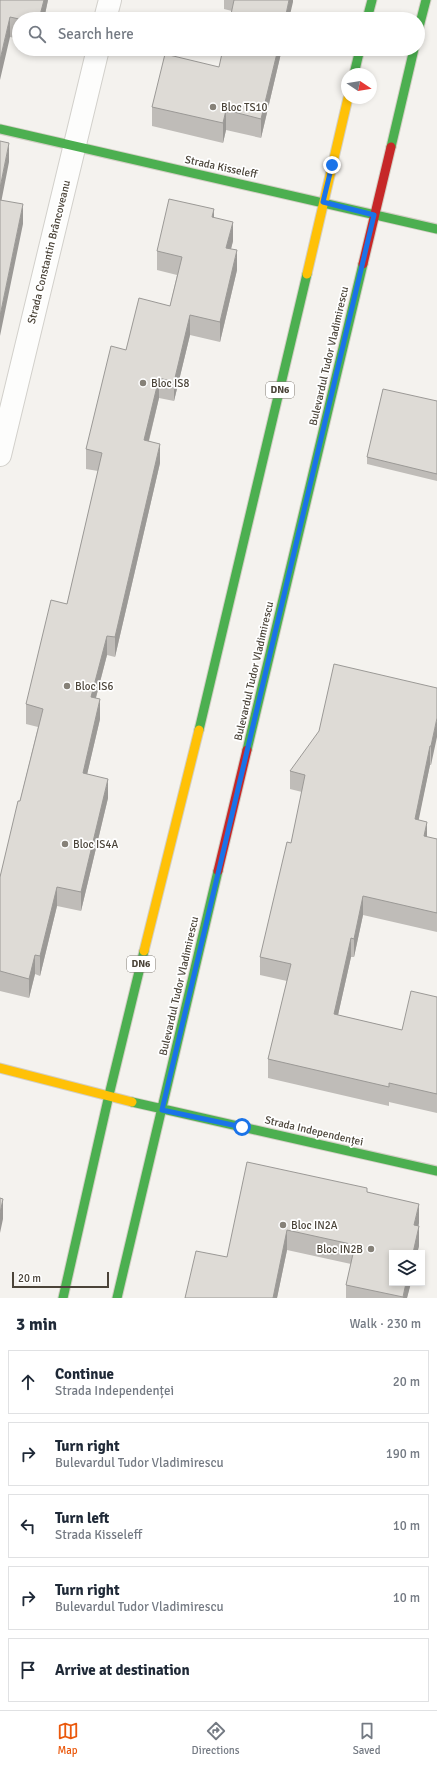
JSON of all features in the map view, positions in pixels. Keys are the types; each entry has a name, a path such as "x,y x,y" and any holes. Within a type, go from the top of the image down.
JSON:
{"main road":[{"path":"369,12 372,0"},
{"path":"423,12 426,0"},
{"path":"355,68 358,56"},
{"name":"Bulevardul Tudor Vladimirescu","path":"117,1298 412,56"},
{"name":"DN6","path":"62,1298 109,1096 236,578 347,104"},
{"name":"Strada Kisseleff","path":"0,129 437,229"},
{"name":"Strada Independenței","path":"0,1068 162,1110 437,1171"}],"street":[{"path":"107,12 110,0"},
{"name":"Strada Constantin Brâncoveanu","path":"0,455 96,56"}],"building":[{"path":"0,0 44,0 41,12 12,12 12,17 10,17 0,60"},
{"path":"234,0 289,0 286,12 231,12"},
{"name":"Bloc TS10","path":"165,56 173,56 219,67 221,56 276,56 261,119 226,110 223,123 152,107"},
{"path":"0,141 9,143 0,188"},
{"path":"169,199 214,209 212,217 233,222 226,248 237,250 220,322 190,315 174,382 159,378 144,440 160,444 115,637 107,636 91,697 100,699 83,773 108,779 81,892 57,887 40,956 35,955 29,979 0,971 0,877 18,801 20,801 43,709 26,704 51,600 67,604 102,453 86,449 111,346 126,350 139,298 170,306 182,257 157,251"},
{"path":"0,200 23,204 0,316"},
{"path":"383,389 437,401 437,474 367,457"},
{"path":"334,664 437,688 437,718 415,819 427,822 424,836 437,839 437,913 363,896 354,939 351,938 334,1014 402,1030 411,991 437,997 437,1094 389,1083 389,1087 268,1059 291,964 260,957 287,842 291,843 305,775 290,771 319,731"},
{"path":"247,1162 367,1188 367,1192 419,1204 414,1225 419,1226 414,1250 389,1250 389,1286 405,1286 403,1297 346,1285 355,1245 287,1230 273,1298 185,1298 196,1251 227,1257"},
{"path":"0,1198 3,1199 0,1213"}],"traffic: fast":[{"path":"369,12 372,0"},
{"path":"423,12 426,0"},
{"path":"355,68 358,56"},
{"path":"391,147 412,56"},
{"path":"0,129 437,229"},
{"path":"247,750 363,264"},
{"path":"199,730 307,274"},
{"path":"117,1298 218,871"},
{"path":"63,1298 109,1095 144,951"},
{"path":"132,1102 437,1171"}],"traffic: slow":[{"path":"307,274 347,104"},
{"path":"144,951 199,730"},
{"path":"0,1068 132,1102"}],"traffic: jam":[{"path":"363,264 391,147"},
{"path":"218,871 247,750"}],"place":[{"name":"Bloc TS10","path":"213,107"},
{"name":"Bloc IS8","path":"143,383"},
{"name":"Bloc IS6","path":"67,686"},
{"name":"Bloc IS4A","path":"65,844"},
{"name":"Bloc IN2A","path":"283,1225"},
{"name":"Bloc IN2B","path":"371,1249"}],"route":[{"path":"242,1127 162,1110 374,215 323,202 332,165"}]}
